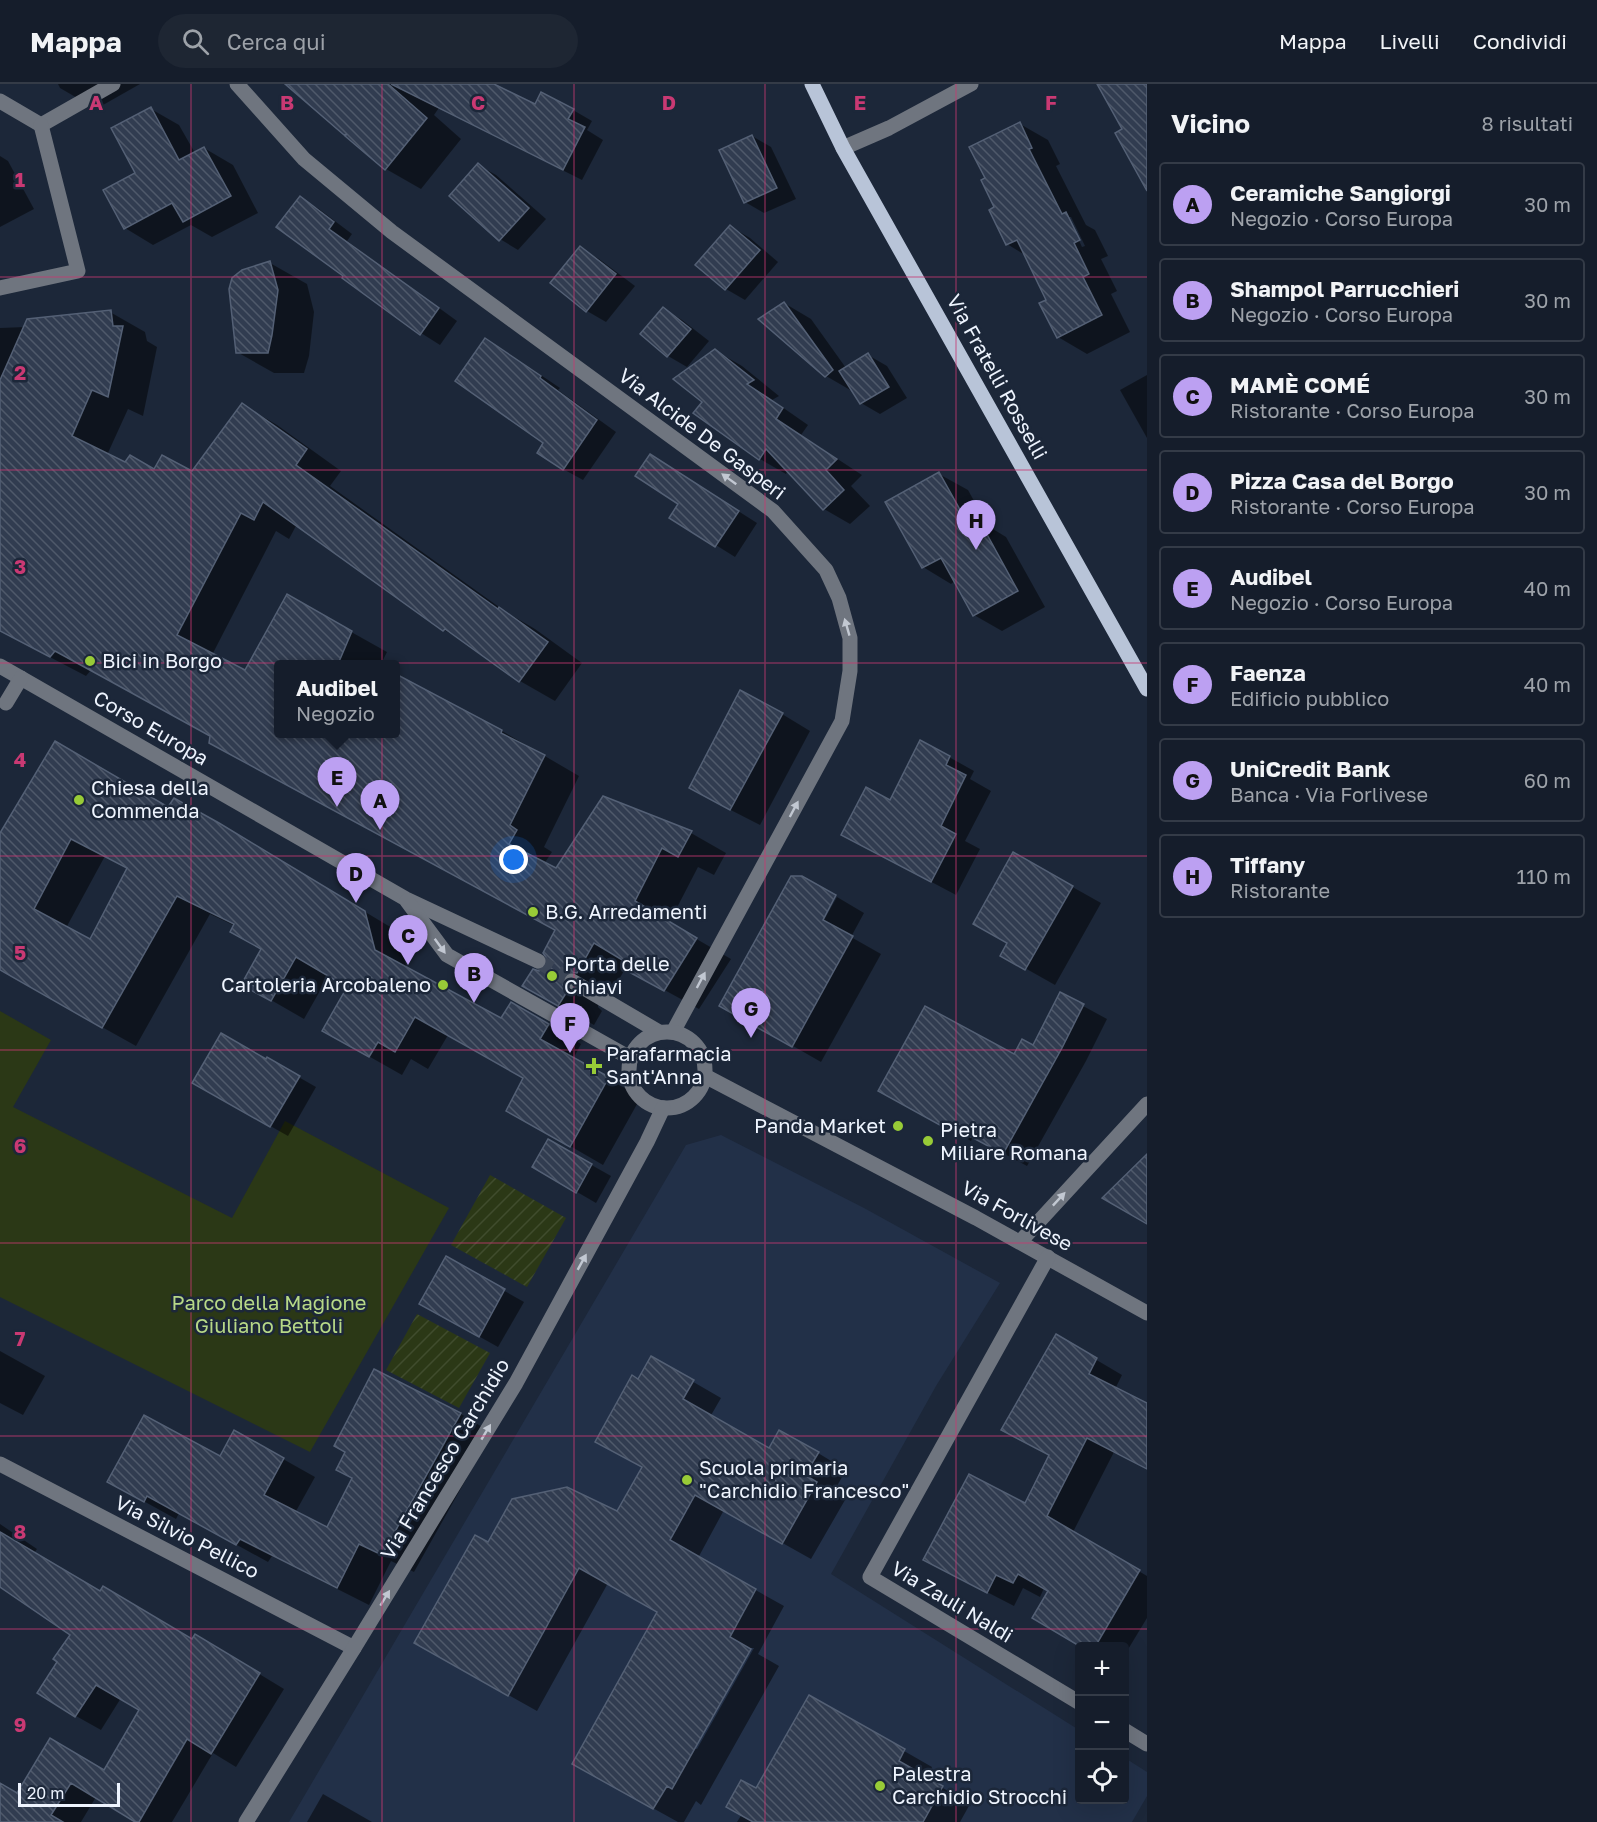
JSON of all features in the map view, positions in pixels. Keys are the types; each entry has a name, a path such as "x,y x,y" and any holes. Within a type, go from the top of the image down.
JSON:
{"main road":[{"name":"Via Fratelli Rosselli","path":"812,84 843,148 1147,689"}],"street":[{"path":"41,125 113,84"},
{"name":"Via Alcide De Gasperi","path":"237,84 304,159 393,232 773,511 826,570 839,598 850,638 850,671 842,721 666,1032"},
{"path":"843,148 889,128 971,84"},
{"path":"0,101 41,125 78,271 0,288"},
{"name":"Corso Europa","path":"0,666 406,899 538,962"},
{"path":"6,703 21,678"},
{"name":"Corso Europa","path":"406,899 447,955 630,1058"},
{"path":"572,981 666,1032 685,1036 694,1042 705,1064 702,1086 686,1103 663,1108 642,1100 630,1081 628,1070 630,1058 641,1041 666,1032"},
{"name":"Via Forlivese","path":"705,1076 1048,1257 1147,1313"},
{"path":"1020,1242 1147,1104"},
{"name":"Via Francesco Carchidio","path":"246,1822 516,1383 647,1142 663,1108"},
{"name":"Via Zauli Naldi","path":"1048,1257 870,1577 1075,1700"},
{"name":"Via Silvio Pellico","path":"0,1464 354,1648"},
{"path":"1129,1733 1147,1744"}],"shaded area":[{"name":"Scuola primaria \"Carchidio Francesco\"","path":"721,1135 864,1208 1000,1283 936,1386 831,1574 1075,1727 1075,1804 1129,1804 1129,1761 1147,1772 1147,1796 1132,1822 289,1822 686,1145"}],"green space":[{"name":"Parco della Magione Giuliano Bettoli","path":"0,1011 51,1040 13,1107 232,1218 285,1121 449,1208 310,1452 0,1297"},
{"path":"490,1175 566,1218 527,1287 451,1245"},
{"path":"417,1314 490,1353 459,1408 386,1370"}],"building":[{"path":"285,84 388,84 427,118 385,170 345,136 347,134 344,135"},
{"path":"391,84 494,84 535,104 541,92 574,109 568,119 585,127 563,170"},
{"path":"1097,84 1147,84 1147,191 1115,133 1122,129"},
{"path":"151,107 179,160 204,147 231,196 183,222 172,203 124,229 103,190 135,173 111,128"},
{"path":"1020,122 1032,148 1029,149 1062,214 1066,212 1080,240 1074,243 1089,274 1083,277 1102,315 1057,338 1039,303 1046,300 1017,240 1006,245 989,210 994,207 981,180 985,178 969,147"},
{"path":"752,135 777,188 744,203 719,150"},
{"path":"478,163 529,208 499,241 449,196"},
{"path":"300,196 334,222 329,229 439,308 420,335 276,227"},
{"path":"730,225 760,250 725,290 695,265"},
{"path":"580,246 616,274 586,312 550,283"},
{"path":"270,261 278,290 268,353 236,353 229,289 232,278 242,270"},
{"path":"784,302 833,370 825,377 758,319"},
{"path":"663,307 691,329 667,357 640,334"},
{"path":"111,310 113,326 123,326 108,397 92,390 72,436 125,462 130,455 154,469 162,455 192,471 242,403 307,449 296,465 548,642 519,682 445,629 443,631 263,502 254,520 241,513 177,635 245,670 287,594 352,631 340,660 274,660 274,738 400,738 400,676 545,755 510,825 517,830 509,844 556,868 603,796 692,831 678,857 662,848 635,901 697,938 664,991 629,972 629,964 594,943 577,973 568,972 563,977 563,985 568,990 558,1006 522,986 533,969 539,971 547,966 548,960 543,953 555,930 209,743 210,736 55,651 50,657 0,631 0,380 27,319"},
{"path":"485,338 541,376 540,378 597,420 563,470 537,453 543,443 455,381"},
{"path":"715,349 754,380 747,384 783,408 776,419 837,459 826,470 844,490 823,510 766,449 759,460 693,413 702,402 673,379"},
{"path":"868,353 889,387 860,404 839,371"},
{"path":"650,454 739,511 715,547 669,518 678,504 635,476"},
{"path":"939,472 968,524 978,518 1018,591 973,616 941,558 922,568 885,502"},
{"path":"740,690 783,713 730,810 689,788"},
{"path":"920,740 950,756 946,765 966,775 941,826 956,834 931,882 841,835 866,787 890,800"},
{"path":"55,741 168,807 174,798 365,911 375,950 501,1018 511,1002 549,1024 540,1039 609,1077 570,1147 506,1111 523,1078 415,1017 395,1052 378,1042 369,1057 322,1031 347,987 296,957 271,1001 241,985 261,949 230,932 234,924 177,896 102,1028 0,970 0,833","holes":["71,839 127,868 90,939 34,909"]},
{"path":"1013,852 1073,886 1025,970 1000,956 1007,943 973,924"},
{"path":"791,876 802,876 836,895 823,920 853,936 792,1047 719,1006"},
{"path":"1060,992 1084,1004 1003,1154 949,1125 947,1129 878,1091 925,1006 1014,1054 1022,1039 1033,1045"},
{"path":"221,1033 300,1076 270,1127 192,1083"},
{"path":"548,1139 592,1164 576,1193 532,1167"},
{"path":"1147,1154 1147,1224 1102,1198"},
{"path":"446,1256 505,1289 479,1337 419,1304"},
{"path":"1056,1334 1097,1358 1089,1374 1147,1403 1147,1469 1087,1438 1047,1516 1140,1570 1098,1642 1075,1643 1032,1618 1048,1591 1018,1574 1013,1583 996,1575 987,1593 923,1560 969,1474 1025,1503 1049,1455 1001,1430"},
{"path":"651,1356 694,1380 683,1399 769,1448 779,1430 819,1452 805,1475 817,1482 782,1544 695,1495 670,1540 756,1589 730,1637 751,1649 672,1789 667,1786 653,1809 572,1764 657,1612 579,1568 508,1696 414,1643 475,1535 488,1542 512,1499 567,1487 617,1511 642,1467 595,1442 632,1375 638,1379"},
{"path":"374,1369 461,1413 382,1555 359,1544 337,1588 240,1539 236,1545 147,1496 144,1502 107,1482 144,1415 220,1456 234,1430 284,1458 264,1495 327,1527 352,1478 336,1470 345,1452 334,1446"},
{"path":"0,1532 100,1591 103,1586 192,1639 195,1634 260,1673 211,1754 187,1739 139,1822 135,1822 71,1783 51,1815 63,1822 0,1822 0,1783 17,1793 50,1738 104,1770 139,1710 96,1685 75,1717 37,1693 57,1662 53,1659 70,1635 0,1587"},
{"path":"809,1695 905,1749 899,1761 943,1786 923,1822 753,1822 726,1807 741,1780 756,1788"}],"tunnel":[{"path":"538,961 572,981"}],"place":[{"name":"Tiffany","path":"976,550"},
{"name":"Bici in Borgo","path":"90,661"},
{"name":"Chiesa della Commenda","path":"79,800"},
{"name":"Audibel","path":"337,807"},
{"name":"Ceramiche Sangiorgi","path":"380,830"},
{"name":"Pizza Casa del Borgo","path":"356,903"},
{"name":"B.G. Arredamenti","path":"533,912"},
{"name":"MAMÈ COMÉ","path":"408,965"},
{"name":"Porta delle Chiavi","path":"552,976"},
{"name":"Cartoleria Arcobaleno","path":"443,985"},
{"name":"Shampol Parrucchieri","path":"474,1003"},
{"name":"UniCredit Bank","path":"751,1038"},
{"name":"Faenza","path":"570,1053"},
{"name":"Parafarmacia Sant'Anna","path":"594,1066"},
{"name":"Panda Market","path":"898,1126"},
{"name":"Pietra Miliare Romana","path":"928,1141"},
{"name":"Scuola primaria \"Carchidio Francesco\"","path":"687,1480"},
{"name":"Palestra Carchidio Strocchi","path":"880,1786"}]}
